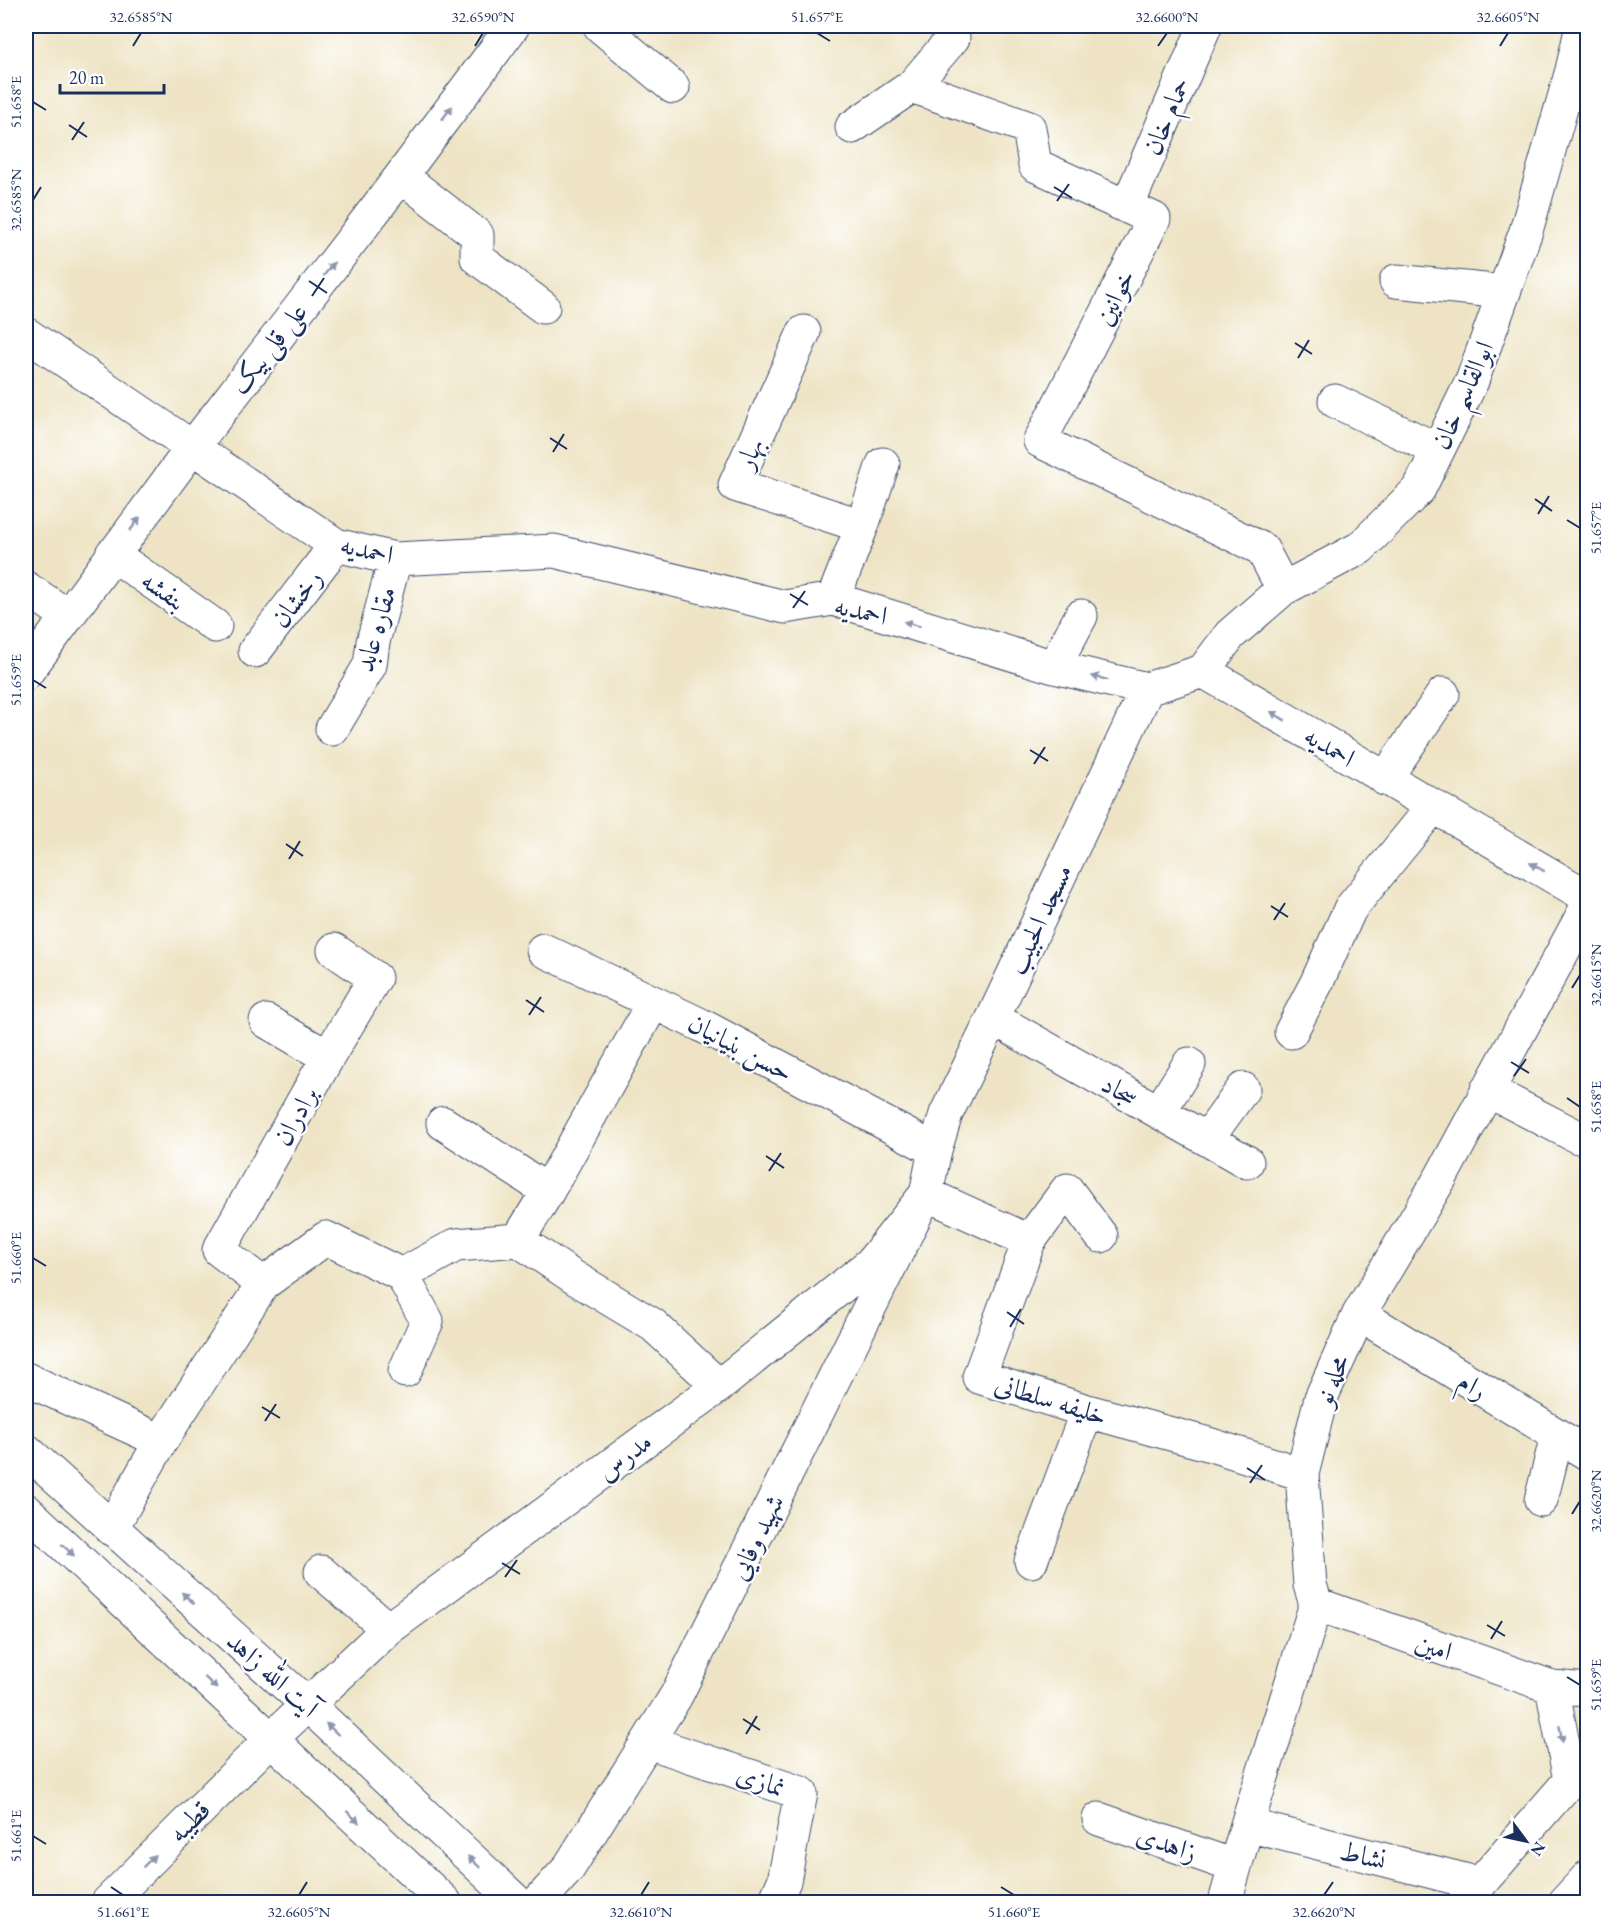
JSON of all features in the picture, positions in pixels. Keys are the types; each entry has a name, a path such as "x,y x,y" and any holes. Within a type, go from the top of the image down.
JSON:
{"street":[{"name":"علی قلی بیک","path":"26,673 192,447 401,176 513,26"},
{"path":"600,26 673,87"},
{"name":"حمام خان","path":"1127,207 1205,26"},
{"name":"ابوالقاسم خان","path":"1203,671 1230,635 1283,589 1360,548 1419,489 1472,381 1526,231 1572,70 1582,26"},
{"path":"852,127 912,86 953,38"},
{"name":"خوانین","path":"912,86 1029,128 1035,165 1154,219 1040,441 1262,549 1283,589"},
{"path":"401,176 477,235 477,258 543,307"},
{"path":"1396,281 1504,292"},
{"name":"بهار","path":"804,332 735,485 862,526"},
{"name":"احمدیه","path":"26,334 336,545 395,559 554,551 784,607 833,599 1054,667 1147,689"},
{"path":"1335,401 1438,450"},
{"path":"833,599 862,526 883,464"},
{"name":"رخشان","path":"255,651 336,545"},
{"name":"بنفشه","path":"112,554 215,626"},
{"name":"مقاره عابد","path":"332,729 370,665 373,642 395,559"},
{"path":"26,588 68,616"},
{"path":"1054,667 1081,616"},
{"path":"1147,689 1203,671"},
{"name":"احمدیه","path":"1203,671 1587,897"},
{"name":"مسجد الحبیب","path":"935,1150 946,1114 1147,689"},
{"path":"1385,779 1443,694"},
{"path":"1291,1032 1317,982 1350,909 1433,807"},
{"name":"محله نو","path":"1316,1604 1310,1584 1302,1474 1321,1398 1359,1314 1440,1177 1587,905"},
{"name":"برادران","path":"263,1284 219,1250 375,978 334,950"},
{"name":"حسن بنیانیان","path":"543,950 701,1025 935,1150"},
{"path":"518,1240 548,1191 653,1003"},
{"name":"سجاد","path":"993,1018 1247,1162"},
{"path":"266,1021 328,1057"},
{"path":"1159,1112 1189,1064"},
{"path":"1207,1139 1244,1089"},
{"path":"1487,1090 1578,1137"},
{"path":"443,1123 548,1191"},
{"name":"شهید وفایی","path":"537,1902 568,1869 676,1696 926,1194 935,1150"},
{"path":"926,1194 1029,1241 1067,1190 1101,1236"},
{"name":"مدرس","path":"308,1705 388,1629 718,1386 871,1263 926,1194"},
{"path":"111,1529 161,1441 263,1284 327,1238 402,1275 428,1321 405,1371"},
{"path":"402,1275 456,1245 518,1240 652,1325 718,1386"},
{"name":"خلیفه سلطانی","path":"1029,1241 979,1377 1302,1474"},
{"name":"رام","path":"1359,1314 1587,1454"},
{"path":"26,1379 161,1441"},
{"path":"1029,1566 1087,1411"},
{"path":"1541,1500 1557,1436"},
{"name":"آیت الله زاهد","path":"26,1450 308,1705 517,1902"},
{"name":"آیت الله زاهد","path":"26,1510 445,1902"},
{"path":"321,1572 388,1629"},
{"path":"1225,1902 1246,1825 1316,1604"},
{"name":"امین","path":"1316,1604 1552,1687 1587,1690"},
{"path":"1472,1893 1579,1770 1552,1687"},
{"name":"قطیبه","path":"108,1902 308,1705"},
{"name":"نمازی","path":"648,1742 801,1793 784,1881 775,1902"},
{"name":"زاهدی","path":"1099,1819 1234,1866"},
{"name":"نشاط","path":"1246,1825 1472,1893"},
{"path":"1565,1902 1587,1877"}]}
